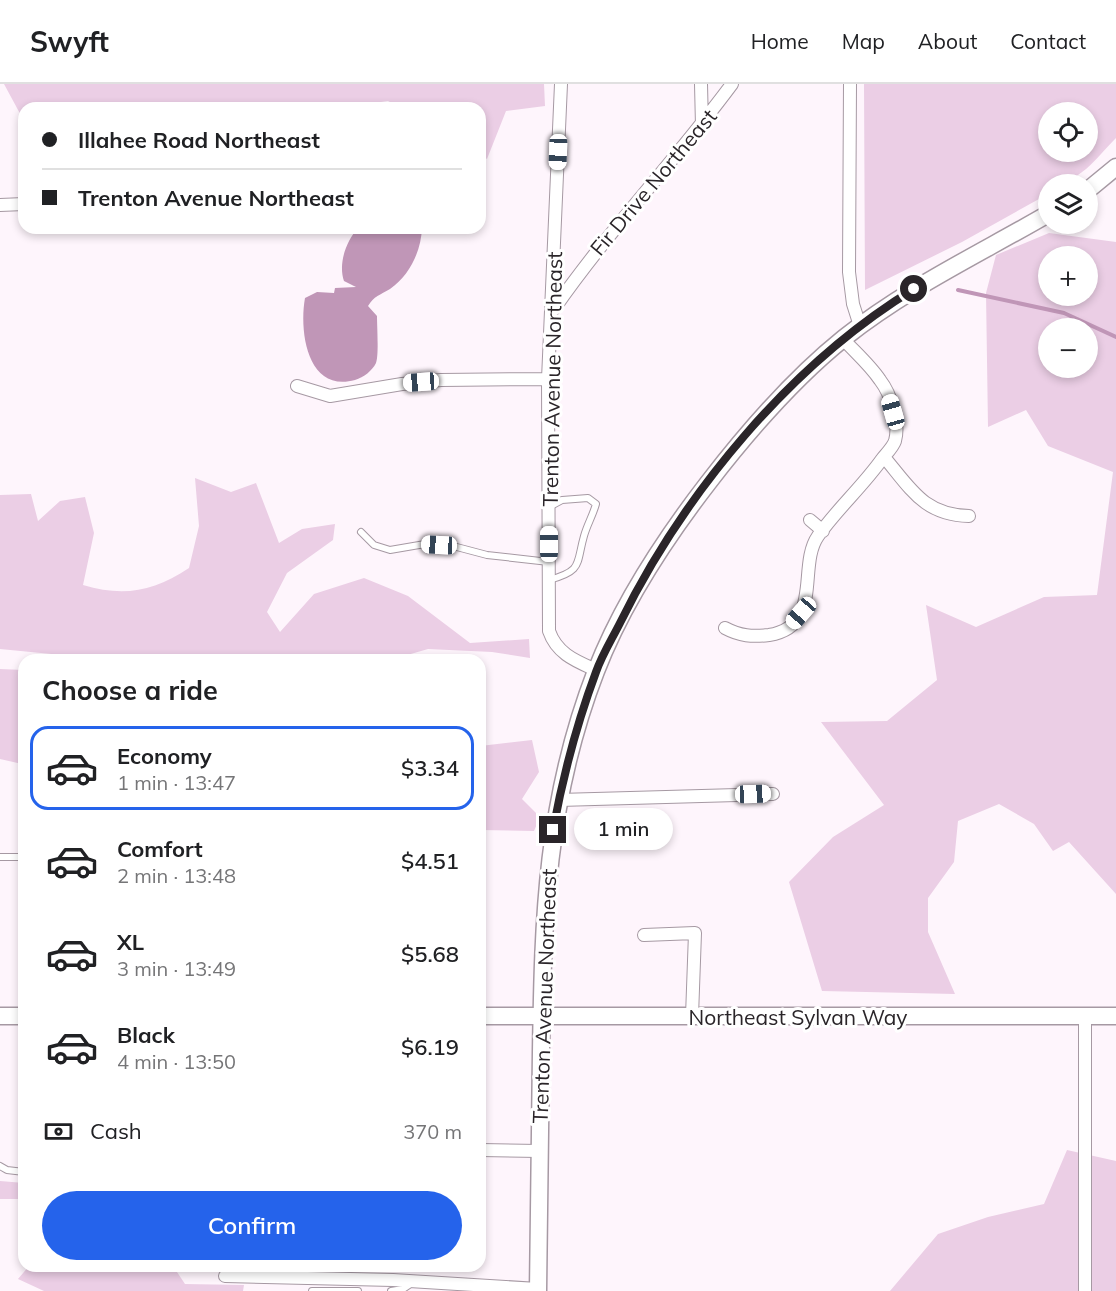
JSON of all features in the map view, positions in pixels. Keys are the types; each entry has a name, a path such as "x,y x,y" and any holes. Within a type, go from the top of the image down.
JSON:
{"main road":[{"path":"1098,182 1116,167"},
{"path":"596,670 635,593 695,500 784,394 860,326 943,272 1038,220"},
{"name":"Trenton Avenue Northeast","path":"538,1290 541,1016 546,883 559,800 570,750 596,670"},
{"path":"0,1016 18,1016"},
{"name":"Northeast Sylvan Way","path":"486,1016 1116,1016"}],"street":[{"name":"Trenton Avenue Northeast","path":"561,84 553,310 548,379 549,631 554,644 564,654 596,670"},
{"path":"701,84 702,126"},
{"name":"Fir Drive Northeast","path":"553,310 583,266 702,126 732,84"},
{"path":"850,84 849,272 853,304 860,326"},
{"path":"0,205 18,204"},
{"path":"725,628 740,636 758,636 776,633 790,626 801,613 807,598 814,544 895,442 896,429 889,397 881,380 843,339"},
{"path":"297,386 330,396 441,380 548,379"},
{"path":"884,458 912,490 933,509 947,516 969,516"},
{"path":"810,519 823,531"},
{"path":"559,800 773,794"},
{"path":"644,935 695,933 692,1016"},
{"path":"1084,1291 1085,1017"},
{"path":"486,1150 539,1151"},
{"path":"225,1276 414,1281 538,1290"}],"lane":[{"path":"549,507 561,500 588,498 596,504 584,535 579,564 565,576 549,580"},
{"path":"361,532 374,545 390,550 425,544 453,546 487,555 549,562"},
{"path":"0,857 18,857"},
{"path":"0,1166 7,1170 18,1171"},
{"path":"391,1291 403,1289 414,1281"},
{"path":"312,1291 358,1291"}],"shaded area":[{"path":"4,84 544,84 545,106 506,111 487,159 486,102 18,102 18,110"},
{"path":"864,84 1116,84 1116,138 1098,158 1098,102 1038,102 1038,162 1094,162 1079,174 1038,174 1038,200 962,242 865,290"},
{"path":"353,234 421,234 417,254 409,270 397,283 375,298 368,306 377,316 376,363 362,377 339,382 326,377 310,356 303,312 305,298 317,292 334,293 335,288 356,287 344,281 342,274 347,246"},
{"path":"1047,234 1116,242 1116,894 1069,842 1053,851 1034,824 999,804 958,821 954,862 928,898 928,932 955,994 822,991 789,882 833,837 884,805 821,722 887,721 937,680 926,605 976,627 1044,597 1097,595 1113,472 1048,446 1026,410 988,427 986,293 996,255"},
{"path":"195,478 231,492 256,483 279,543 302,529 335,524 333,540 287,573 267,612 280,632 314,594 364,578 408,596 470,643 529,639 530,658 492,652 428,649 411,654 51,654 0,649 0,495 31,494 38,521 60,501 85,497 94,533 83,585 98,589 138,590 163,582 189,568 199,526"},
{"path":"0,669 18,670 18,763 0,759"},
{"path":"532,740 539,772 522,799 540,817 534,831 486,830 486,745"},
{"path":"1067,1150 1116,1161 1116,1291 890,1291 938,1234 988,1217 1044,1204"},
{"path":"0,1181 18,1182 18,1199 0,1199"},
{"path":"24,1272 177,1272 185,1284 244,1285 243,1291 44,1291 18,1279"}],"waterway":[{"path":"958,290 1064,313 1116,337"}],"route":[{"path":"553,830 570,750 596,670 635,593 676,525 731,454 813,365 843,339 914,289"}]}
